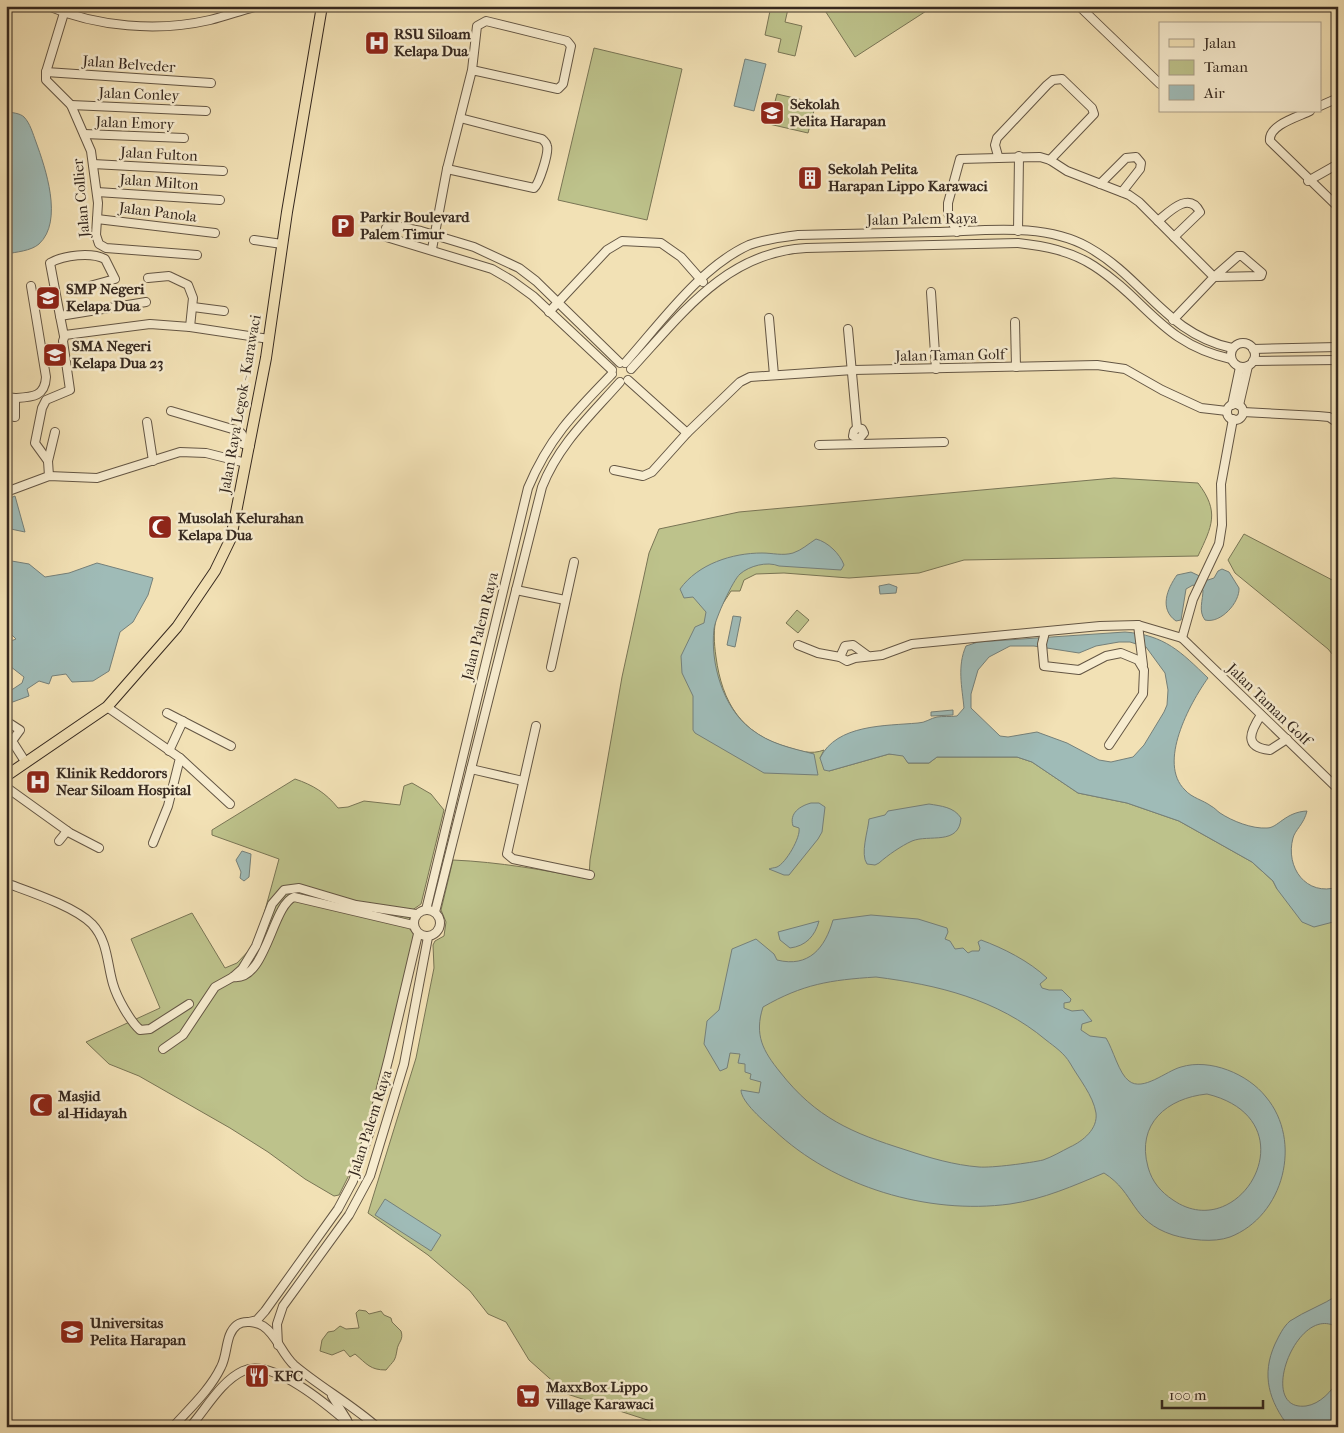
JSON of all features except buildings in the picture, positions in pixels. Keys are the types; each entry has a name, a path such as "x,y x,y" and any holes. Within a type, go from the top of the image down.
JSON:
{"main road":[{"name":"Jalan Raya Legok - Karawaci","path":"6,776 107,707 177,627 218,565 231,538 269,339 282,244 322,6"}],"street":[{"path":"48,6 64,13 98,21 163,25 209,20 258,6"},
{"path":"1079,6 1159,83"},
{"path":"46,72 64,13"},
{"path":"432,249 447,169 472,70 476,28 486,20 567,41 571,46 563,84 556,90 472,70"},
{"name":"Jalan Belveder","path":"46,72 212,83"},
{"name":"Jalan Collier","path":"46,72 48,83 71,105 91,151 97,192 97,240 101,246 197,255"},
{"path":"998,156 995,145 997,138 1047,85 1053,80 1062,79 1092,108 1094,114 1050,160"},
{"path":"1322,105 1338,98"},
{"name":"Jalan Conley","path":"71,105 206,111"},
{"path":"1308,112 1273,129 1270,141 1308,181 1338,208"},
{"path":"447,169 534,188 538,184 547,150 546,142 542,139 460,118"},
{"name":"Jalan Emory","path":"84,134 184,138"},
{"path":"957,232 948,209 959,161 963,158 998,156 1019,156 1050,160 1066,171 1122,192 1139,202 1214,277 1261,276 1262,274 1242,256 1238,256 1214,277 1173,320"},
{"path":"1019,156 1020,231"},
{"path":"1100,184 1126,158 1136,157 1141,163 1140,169 1122,192"},
{"name":"Jalan Fulton","path":"93,164 223,171"},
{"path":"1308,181 1338,164"},
{"name":"Jalan Milton","path":"97,192 220,200"},
{"path":"1158,221 1179,205 1188,202 1193,203 1200,212 1174,237"},
{"name":"Jalan Panola","path":"97,219 215,233"},
{"path":"624,381 631,373 625,365 519,268 474,247 390,225 386,228 383,236 432,249 492,269 511,280 549,312 612,372 687,433"},
{"name":"Jalan Palem Raya","path":"625,365 700,280 722,261 749,246 773,238 798,235 1020,231 1066,238 1086,246 1103,256 1120,269 1173,320 1206,341 1232,348 1243,343 1253,349"},
{"path":"254,240 282,244"},
{"path":"549,312 607,250 622,241 661,242 681,257 708,287"},
{"name":"Jalan Palem Raya","path":"426,910 528,488 547,448 558,432 612,372 625,365 708,287 744,264 767,254 786,249 1040,245 1060,250 1095,267 1178,338 1197,349 1231,359"},
{"path":"48,461 34,443 42,408 46,400 70,390 62,342 64,336 50,266 52,262 85,254 96,255 105,259 115,279 86,287"},
{"path":"148,278 169,276 185,282 192,290 193,307 190,327"},
{"path":"6,397 35,396 42,393 46,386 30,286"},
{"path":"931,292 936,369"},
{"path":"60,316 146,302"},
{"path":"193,307 224,311"},
{"path":"769,318 774,375"},
{"path":"1015,322 1016,367"},
{"path":"64,336 150,324 190,327 269,339"},
{"path":"848,329 857,428 853,433 854,438 859,442"},
{"path":"1182,638 1193,598 1219,544 1222,525 1220,484 1232,419 1253,349 1338,347"},
{"path":"1232,348 1231,359 1247,364 1338,360"},
{"name":"Jalan Taman Golf","path":"614,470 637,475 648,474 687,433 745,378 756,375 853,370 1097,365 1125,369 1185,402 1201,408 1235,408 1318,416 1329,418 1338,423"},
{"name":"Jalan Palem Raya","path":"435,912 516,590 548,472 560,450 578,427 624,381"},
{"path":"42,393 46,400"},
{"path":"6,415 15,417 15,398"},
{"path":"1232,419 1240,418 1235,408"},
{"path":"172,411 239,431 244,444 250,446"},
{"path":"147,422 152,461"},
{"path":"49,476 48,461 55,432"},
{"path":"819,445 859,442 944,442"},
{"path":"6,492 49,476 97,478 187,452 206,453 246,463"},
{"path":"550,667 574,562"},
{"path":"516,590 565,600"},
{"name":"Jalan Taman Golf","path":"798,645 818,653 840,657 847,661 882,655 912,644 1044,634 1100,626 1138,628 1182,638 1338,789"},
{"path":"1109,745 1143,694 1144,670 1138,628"},
{"path":"1044,634 1042,661 1044,666 1079,670 1106,656 1121,653 1138,660 1144,670"},
{"path":"840,657 845,646 853,645 868,656"},
{"path":"107,707 180,758 230,804"},
{"path":"166,713 231,746"},
{"path":"1261,715 1250,735 1250,740 1256,746 1270,750 1287,739"},
{"path":"6,721 20,730 12,741 26,763"},
{"path":"169,751 184,721"},
{"path":"536,726 507,851 508,856 513,859 590,875"},
{"path":"153,843 168,806 180,758"},
{"path":"471,769 524,781"},
{"path":"6,787 67,831 98,848"},
{"path":"59,842 67,831"},
{"path":"6,883 47,898 90,923 99,933 106,948 114,986 140,1030 150,1030 189,1004"},
{"path":"163,1050 182,1034 216,987 233,977 242,968 252,954 274,900 284,890 299,888 356,905 416,914 426,910 435,912 440,926 436,933 428,937 418,934 413,925 416,914"},
{"path":"233,977 243,976 254,966 271,937 284,906 294,897 413,925"},
{"path":"274,900 284,906"},
{"name":"Jalan Palem Raya","path":"173,1427 196,1402 221,1367 234,1329 240,1323 257,1320 338,1209 353,1181 384,1076 418,934"},
{"name":"Jalan Palem Raya","path":"278,1346 276,1324 283,1306 349,1214 370,1176 404,1064 428,937"},
{"path":"272,1300 276,1305 283,1306"},
{"path":"250,1322 264,1327 294,1364 377,1427"},
{"path":"190,1427 227,1383 244,1370 255,1368 268,1370 312,1394 351,1425"},
{"path":"330,1392 351,1425"},
{"path":"181,1427 185,1413"}],"green space":[{"path":"771,6 788,9 785,22 802,26 795,56 778,52 781,39 765,35"},
{"path":"822,6 934,6 855,57"},
{"path":"594,48 682,69 647,220 558,200"},
{"path":"777,94 816,103 808,133 769,124"},
{"path":"1114,478 1198,483 1209,502 1212,519 1198,556 964,560 919,573 849,578 784,573 756,574 744,580 740,591 731,591 717,615 714,641 719,673 729,702 736,714 746,725 757,734 787,747 810,752 824,750 820,758 829,771 889,754 903,755 908,763 929,763 937,757 1017,757 1032,762 1078,793 1127,803 1179,821 1252,862 1273,881 1277,889 1338,920 1338,1427 669,1427 567,1394 529,1360 506,1322 488,1314 470,1291 428,1255 368,1213 416,1058 434,968 433,945 435,941 444,936 446,922 441,910 453,860 522,867 589,879 590,860 622,677 649,553 659,529 739,512"},
{"path":"1244,534 1338,583 1338,661 1328,649 1235,573 1228,560"},
{"path":"797,610 809,620 798,633 786,623"},
{"path":"295,779 319,790 338,808 348,807 364,801 400,805 404,786 412,783 431,794 444,810 421,904 411,911 408,927 414,934 414,941 387,1055 358,1157 339,1195 334,1196 305,1179 268,1152 230,1128 139,1076 109,1064 86,1042 160,1008 131,939 192,913 225,968 237,963 256,943 279,859 212,835 212,830"},
{"path":"359,1310 366,1311 369,1314 381,1311 384,1315 391,1318 392,1322 401,1331 401,1339 395,1359 386,1370 372,1368 355,1354 350,1357 344,1350 332,1355 320,1351 322,1340 328,1332 334,1331 340,1326 346,1329 359,1328 356,1313"}],"water":[{"path":"745,59 766,64 754,111 734,106"},
{"path":"6,111 22,116 30,125 47,179 51,208 50,222 46,234 39,244 28,250 6,254"},
{"path":"15,496 25,532 6,528 6,500"},
{"path":"816,539 825,543 837,553 844,565 841,570 769,564 758,565 748,569 740,574 733,584 715,624 714,656 720,684 733,709 741,720 758,734 781,745 814,754 818,775 764,773 695,733 693,730 693,696 682,673 681,656 695,627 704,623 706,612 693,597 684,598 680,589 696,573 716,562 739,555 762,553 789,554 802,549"},
{"path":"6,560 29,564 45,577 69,573 97,563 153,578 148,595 133,622 120,632 109,671 93,681 72,682 66,674 52,676 49,684 39,681 27,689 29,696 10,703 10,691 22,683 24,677 6,663 6,643 16,639 6,629"},
{"path":"1222,569 1229,572 1239,588 1236,599 1228,611 1217,619 1205,620 1201,609 1203,590 1193,585 1186,589 1181,620 1176,621 1168,611 1166,599 1170,586 1177,575 1191,572 1208,580 1214,578 1218,571"},
{"path":"889,584 897,587 896,593 880,594 879,586"},
{"path":"733,616 741,617 735,647 727,645"},
{"path":"1125,632 1151,637 1171,646 1208,678 1185,717 1179,733 1174,765 1177,778 1191,795 1236,822 1249,826 1271,827 1293,814 1307,811 1293,838 1292,859 1300,877 1308,884 1316,888 1338,887 1337,921 1314,927 1302,922 1273,881 1252,862 1179,821 1127,803 1078,793 1032,762 1017,757 937,757 929,763 908,763 903,756 889,754 829,771 824,770 820,758 828,747 850,733 877,726 921,723 937,717 957,716 964,708 961,677 963,654 966,646 978,642","holes":["1130,642 1146,647 1165,673 1168,690 1167,705 1164,712 1144,745 1133,757 1111,762 1099,760 1067,743 1037,732 1008,737 1000,736 971,708 971,694 978,670 989,657 1010,646 1034,646 1079,653 1096,646"]},
{"path":"953,710 953,715 931,716 931,712"},
{"path":"811,803 819,803 825,807 822,832 818,839 789,875 769,869 781,865 788,855 799,832 799,828 793,826 794,814 799,808"},
{"path":"929,804 947,808 958,814 961,818 959,827 955,832 949,836 912,841 903,845 879,863 875,865 867,864 864,849 869,819 885,815 888,811"},
{"path":"242,851 251,854 249,877 244,881 240,878 241,872 236,860"},
{"path":"871,915 918,919 947,928 948,932 945,939 950,941 955,949 963,948 968,953 979,951 978,942 981,940 1016,956 1047,978 1040,984 1042,988 1062,990 1071,999 1070,1002 1064,1003 1064,1008 1072,1011 1083,1010 1092,1021 1082,1024 1081,1030 1090,1036 1106,1038 1125,1078 1135,1084 1155,1080 1175,1069 1192,1065 1216,1066 1249,1081 1266,1097 1277,1115 1284,1134 1285,1155 1282,1176 1275,1195 1264,1212 1249,1227 1230,1237 1216,1240 1194,1239 1173,1235 1149,1222 1141,1215 1122,1189 1104,1173 1058,1192 1023,1202 979,1206 947,1205 915,1200 853,1181 825,1167 798,1150 760,1117 745,1100 741,1090 759,1093 761,1082 750,1079 751,1074 745,1072 745,1064 738,1063 740,1054 730,1053 727,1068 720,1071 704,1044 707,1021 719,1010 732,949 756,939 774,954 777,960 798,961 814,954 820,947 830,930 833,920","holes":["876,977 922,984 966,996 987,1004 1027,1026 1065,1056 1085,1087 1096,1113 1095,1124 1089,1134 1080,1141 1043,1160 993,1167 979,1167 942,1161 887,1144 852,1130 821,1112 794,1088 765,1050 759,1026 763,1007 804,988 831,982","1207,1094 1239,1108 1256,1128 1261,1151 1255,1174 1242,1194 1222,1207 1198,1210 1173,1200 1161,1190 1150,1172 1145,1152 1151,1126 1158,1116 1179,1101"]},
{"path":"819,921 812,936 801,945 790,948 780,940 778,932"},
{"path":"385,1199 441,1235 431,1251 375,1215"},
{"path":"1338,1295 1338,1328 1323,1324 1309,1329 1297,1342 1288,1359 1283,1377 1284,1392 1291,1403 1306,1406 1316,1403 1325,1396 1338,1380 1338,1427 1289,1427 1276,1407 1269,1387 1268,1366 1275,1344 1290,1321"}],"place":[{"name":"RSU Siloam Kelapa Dua","path":"377,43"},
{"name":"Sekolah Pelita Harapan","path":"772,113"},
{"name":"Sekolah Pelita Harapan Lippo Karawaci","path":"810,178"},
{"name":"Parkir Boulevard Palem Timur","path":"343,226"},
{"name":"SMP Negeri Kelapa Dua","path":"48,298"},
{"name":"SMA Negeri Kelapa Dua 23","path":"55,355"},
{"name":"Musolah Kelurahan Kelapa Dua","path":"160,527"},
{"name":"Klinik Reddorors Near Siloam Hospital","path":"38,782"},
{"name":"Masjid al-Hidayah","path":"41,1105"},
{"name":"Universitas Pelita Harapan","path":"72,1332"},
{"name":"KFC","path":"257,1376"},
{"name":"MaxxBox Lippo Village Karawaci","path":"528,1396"}]}
